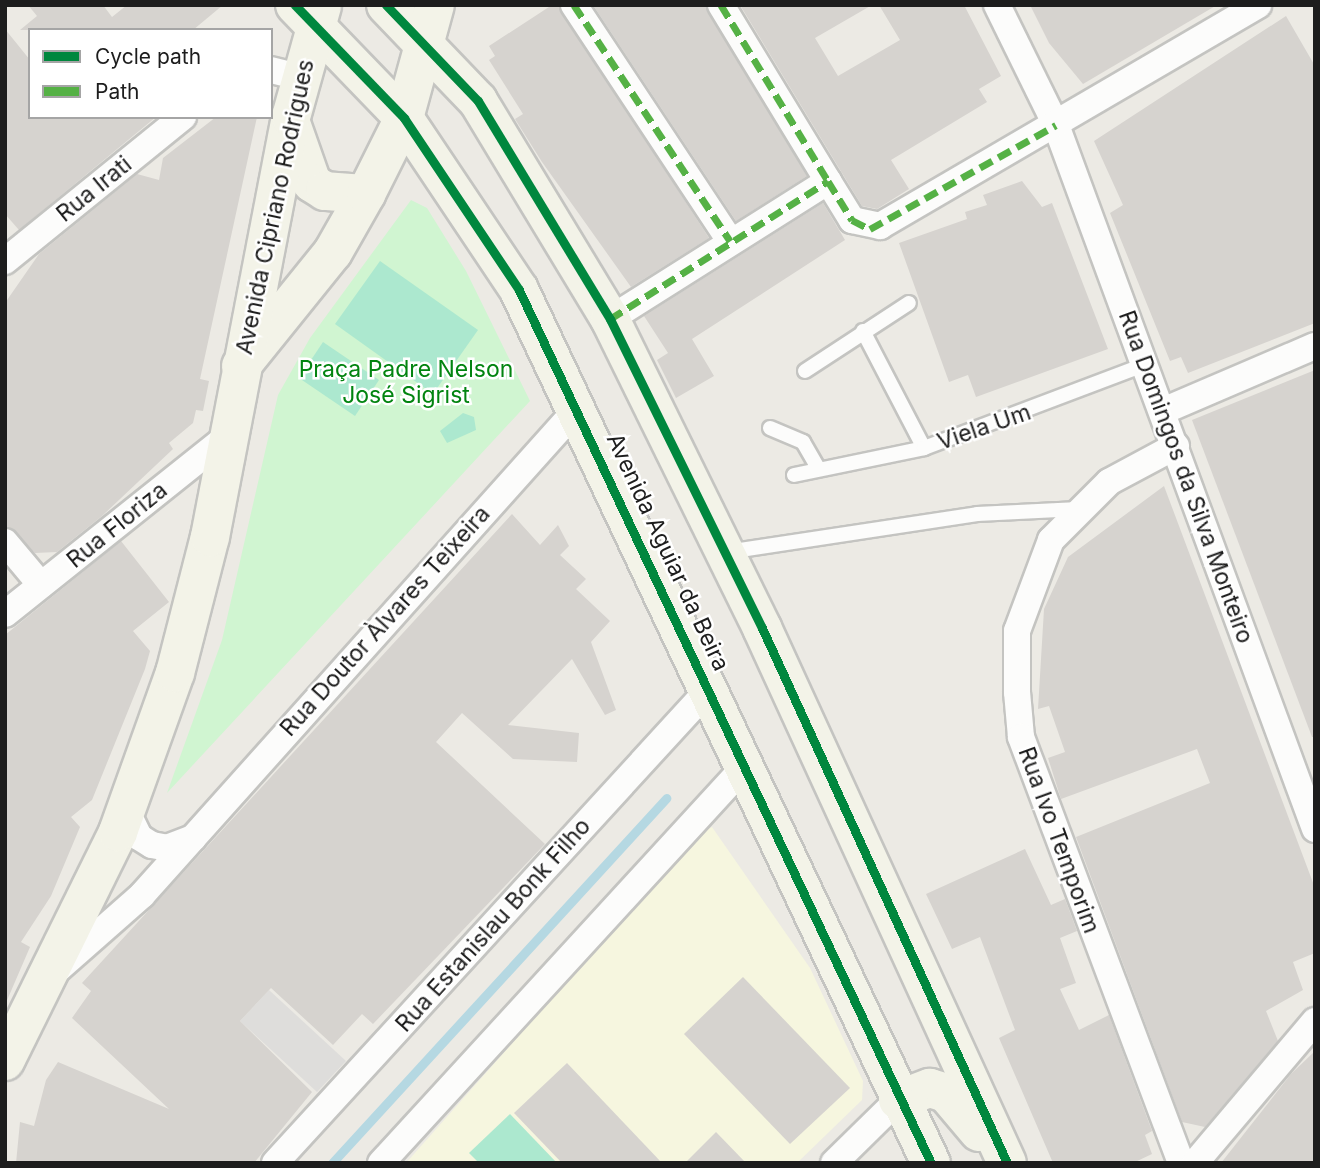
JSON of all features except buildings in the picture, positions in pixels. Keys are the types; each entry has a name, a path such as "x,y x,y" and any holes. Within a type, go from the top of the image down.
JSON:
{"main road":[{"path":"386,5 428,48 499,132 610,319 725,552 1001,1152"},
{"name":"Avenida Cipriano Rodrigues","path":"240,367 332,252 366,194 404,118 428,48 435,5"},
{"name":"Avenida Cipriano Rodrigues","path":"5,1061 16,1012 45,980 126,810 196,602 291,117 287,74 311,12"},
{"name":"Avenida Aguiar da Beira","path":"311,12 404,118 519,290 747,764 898,1100 931,1163"},
{"path":"291,117 294,142 312,183 325,191 366,194"},
{"path":"898,1100 930,1088 946,1093 975,1130 1001,1152"}],"street":[{"path":"575,5 730,241"},
{"path":"721,5 852,220 870,229 1056,125 1258,5"},
{"name":"Rua Domingos da Silva Monteiro","path":"997,5 1056,125 1315,829"},
{"name":"Rua Irati","path":"5,261 181,119"},
{"path":"610,319 828,181"},
{"path":"1163,411 1315,346"},
{"name":"Rua Doutor Àlvares Teixeira","path":"45,980 142,895 578,408"},
{"name":"Rua Floriza","path":"5,614 229,436"},
{"name":"Rua Ivo Temporim","path":"1176,446 1131,467 1079,509 1051,540 1017,631 1021,737 1181,1163"},
{"path":"5,542 41,585"},
{"name":"Rua Estanislau Bonk Filho","path":"275,1163 710,687"},
{"path":"381,1163 747,764"},
{"path":"126,810 139,837 152,845 167,848 195,837"},
{"path":"1195,1163 1315,1021"},
{"path":"834,1163 898,1100"}],"lane":[{"path":"806,370 909,303"},
{"path":"863,331 924,448"},
{"name":"Viela Um","path":"794,475 924,448 1144,365"},
{"path":"770,428 803,442 818,468"},
{"path":"725,552 977,514 1079,509"}],"shaded area":[{"path":"712,827 810,968 863,1081 862,1100 797,1163 406,1163 697,835"},
{"path":"269,990 346,1061 317,1092 240,1021"}],"green space":[{"name":"Praça Padre Nelson José Sigrist","path":"411,200 427,208 466,271 530,401 167,793 222,640 278,395 310,338"},
{"path":"380,261 478,330 433,394 335,324"},
{"path":"323,342 379,380 355,416 299,378"},
{"path":"463,413 474,417 476,430 447,443 440,431"},
{"path":"510,1114 557,1163 479,1163 469,1153"}],"waterway":[{"path":"332,1163 667,798"}],"marked path":[{"path":"574,5 730,241"},
{"path":"721,5 828,181"},
{"path":"610,319 828,181 852,220 870,229 1056,125"}],"cycle path":[{"path":"295,5 404,118 519,290 931,1163"},
{"path":"386,5 478,101 610,319 762,628 1007,1163"}]}
